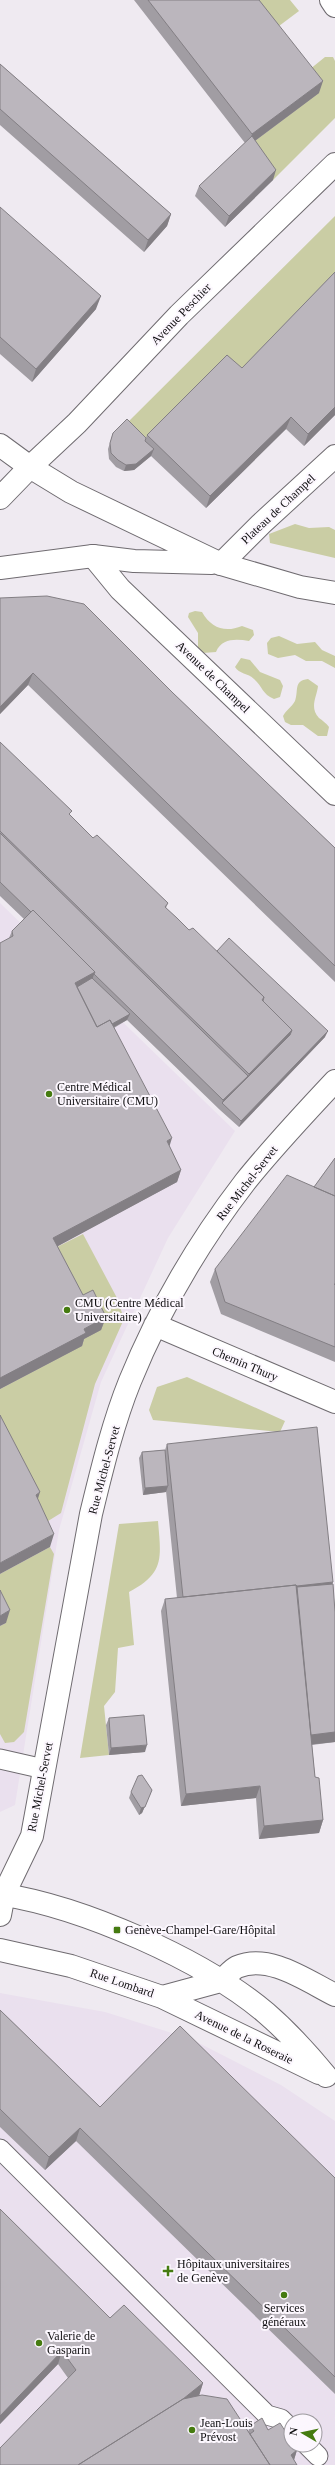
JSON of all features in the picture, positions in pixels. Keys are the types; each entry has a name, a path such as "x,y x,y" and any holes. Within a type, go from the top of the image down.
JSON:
{"street":[{"path":"331,0 335,6"},
{"name":"Avenue Peschier","path":"30,467 77,423 179,315 335,164"},
{"path":"0,445 30,467 71,492 222,564 300,587 335,592"},
{"name":"Plateau de Champel","path":"222,564 261,524 335,456"},
{"path":"0,498 30,467"},
{"path":"0,568 93,556 134,560 222,564"},
{"name":"Avenue de Champel","path":"93,556 120,589 335,794"},
{"name":"Rue Michel-Servet","path":"1,1901 32,1836 90,1522 101,1475 130,1382 155,1325 202,1242 271,1150 335,1081"},
{"name":"Chemin Thury","path":"155,1325 335,1402"},
{"path":"1,1901 53,1907 117,1930 186,1959 221,1981 236,1967 252,1963 268,1963 335,1994"},
{"name":"Rue Lombard","path":"0,1950 71,1966 162,1997 221,1981"},
{"name":"Avenue de la Roseraie","path":"221,1981 265,2012 331,2080"},
{"name":"Avenue de la Roseraie","path":"162,1997 331,2080"}],"lane":[{"path":"0,1759 22,1766 44,1769"},
{"path":"0,2149 268,2416 281,2419 283,2421"}],"shaded area":[{"name":"CMU (Centre Médical Universitaire)","path":"0,903 235,1131 168,1238 101,1382 59,1530 15,1805 0,1812"},
{"name":"Hôpitaux universitaires de Genève","path":"0,1993 105,2012 191,2039 281,2085 335,2121 335,2465 0,2465"}],"green space":[{"path":"246,0 290,0 299,11 271,32"},
{"path":"325,57 333,57 335,61 335,118 273,180 248,146 318,93 304,74"},
{"path":"335,216 335,280 238,380 145,445 125,425"},
{"path":"295,524 309,528 329,527 335,530 335,558 270,543 269,534"},
{"path":"195,611 202,612 210,622 219,628 230,629 242,626 253,630 254,635 249,641 230,640 222,644 216,652 203,653 198,648 198,633 188,617 189,613"},
{"path":"279,636 297,644 315,642 322,650 335,656 335,668 322,661 306,661 295,655 278,658 268,654 267,643 271,638"},
{"path":"241,658 250,660 260,672 280,680 283,686 280,697 274,699 270,697 254,679 235,667"},
{"path":"308,679 318,686 314,702 314,710 319,718 329,727 327,736 318,736 303,725 291,725 285,722 283,716 295,701 298,684 303,680"},
{"path":"83,1234 117,1298 124,1319 95,1384 61,1513 40,1526 0,1437 0,1389 81,1346 49,1251"},
{"path":"187,1377 285,1421 280,1432 153,1420 149,1410 157,1387"},
{"path":"158,1521 160,1555 158,1563 155,1571 149,1578 129,1592 134,1645 118,1648 115,1692 104,1706 109,1755 80,1758 119,1524"},
{"path":"50,1547 54,1554 24,1732 14,1742 5,1743 0,1734 0,1626 6,1623 0,1612 0,1574"}],"building":[{"path":"148,0 259,0 323,81 252,134"},
{"path":"0,64 171,214 148,240 0,109"},
{"path":"252,136 276,170 229,216 199,186"},
{"path":"0,207 101,296 36,369 0,337"},
{"path":"335,272 335,407 308,434 291,417 210,496 147,435 227,355 242,368"},
{"path":"127,419 146,438 145,441 154,449 136,464 126,465 111,453 110,443 113,433"},
{"path":"47,596 84,604 173,693 335,848 335,966 33,673 0,707 0,598"},
{"path":"0,742 72,811 69,814 93,838 97,835 168,903 165,907 189,930 193,928 264,997 262,1000 292,1030 249,1074 0,831"},
{"path":"0,833 248,1076 223,1100 94,974 95,972 33,910 31,912 0,882"},
{"path":"33,910 95,972 75,983 97,1027 110,1020 172,1138 167,1141 181,1170 53,1238 83,1295 93,1290 106,1317 84,1329 86,1333 0,1378 0,943 13,936 12,931"},
{"path":"229,938 328,1031 241,1121 222,1103 290,1035 292,1030 263,1001 264,997 217,951"},
{"path":"92,978 130,1014 112,1024 110,1020 97,1027 77,987"},
{"path":"335,1158 335,1196 314,1187"},
{"path":"287,1175 335,1196 335,1347 225,1302 215,1269"},
{"path":"0,1415 40,1492 36,1495 54,1534 0,1563"},
{"path":"317,1427 333,1582 183,1597 167,1444"},
{"path":"165,1450 168,1486 145,1488 142,1452"},
{"path":"333,1584 335,1612 335,1732 311,1735 297,1587"},
{"path":"296,1585 315,1777 319,1778 323,1820 264,1826 260,1786 186,1794 165,1599"},
{"path":"0,1590 10,1610 0,1616"},
{"path":"144,1715 147,1745 111,1748 109,1718"},
{"path":"142,1775 152,1790 145,1807 141,1808 131,1792 138,1776"},
{"name":"Services généraux","path":"0,2010 100,2107 180,2026 335,2178 335,2377 80,2128 49,2157 0,2109"},
{"path":"0,2209 110,2318 124,2305 203,2383 183,2399 78,2465 0,2465 0,2448 76,2370 62,2351 0,2416"},
{"name":"Jean-Louis Prévost","path":"202,2395 227,2399 270,2465 78,2465 183,2399"},
{"path":"262,2418 268,2430 280,2423 283,2428 283,2453 293,2453 291,2455 297,2465 270,2465 250,2434 254,2431 250,2426"}],"place":[{"name":"Centre Médical Universitaire (CMU)","path":"49,1094"},
{"name":"CMU (Centre Médical Universitaire)","path":"67,1310"},
{"name":"Genève-Champel-Gare/Hôpital","path":"117,1930"},
{"name":"Hôpitaux universitaires de Genève","path":"168,2271"},
{"name":"Services généraux","path":"284,2295"},
{"name":"Valerie de Gasparin","path":"39,2343"},
{"name":"Jean-Louis Prévost","path":"192,2430"}]}
